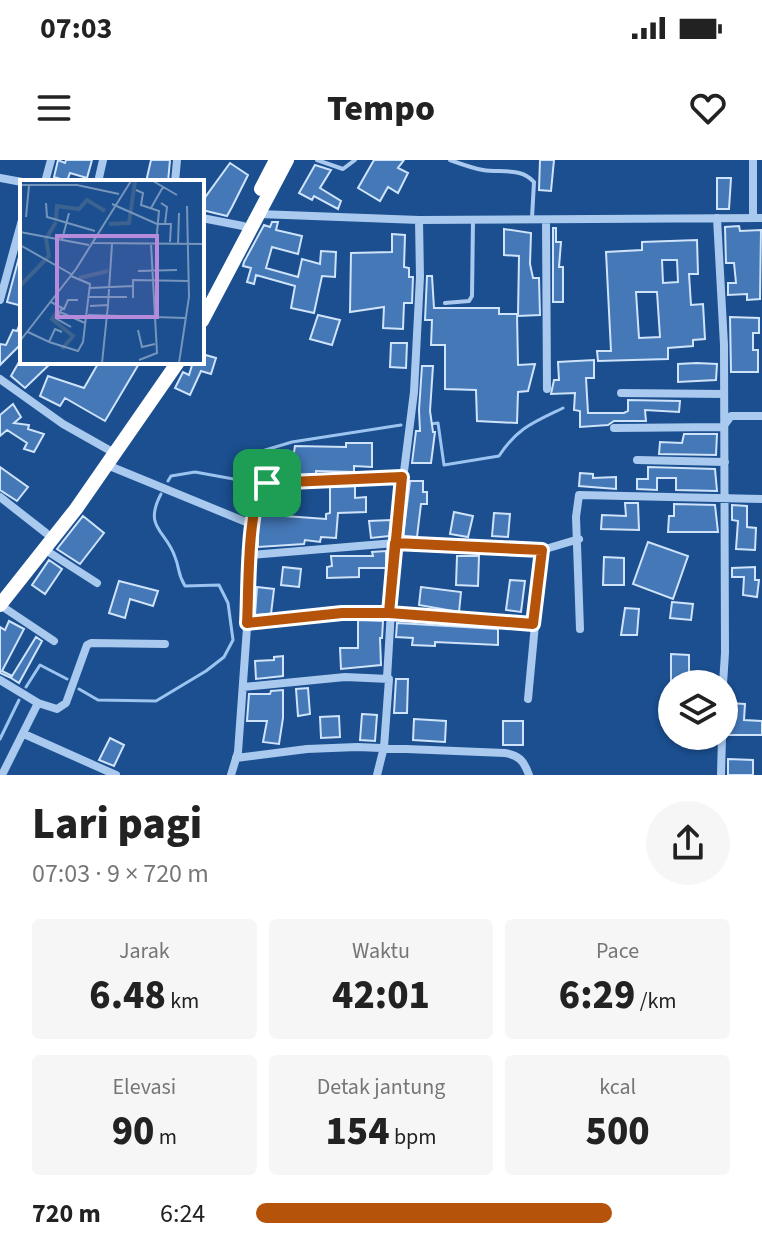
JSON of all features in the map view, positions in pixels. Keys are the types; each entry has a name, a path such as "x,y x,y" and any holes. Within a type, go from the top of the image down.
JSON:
{"highway":[{"path":"204,299 276,160"},
{"path":"204,317 287,160"},
{"path":"0,589 108,457 166,364"},
{"path":"0,605 44,549 177,364"}],"street":[{"path":"46,180 51,160"},
{"path":"98,180 103,160"},
{"path":"175,180 177,160"},
{"path":"259,214 419,220 758,218 753,160"},
{"path":"0,178 20,182"},
{"path":"204,218 243,226"},
{"path":"717,218 724,394 724,670"},
{"path":"377,775 384,747 390,682 387,678 389,613 395,543 414,392 420,277 419,220"},
{"path":"546,221 547,389"},
{"path":"0,300 20,227"},
{"path":"0,379 108,457 251,524"},
{"path":"621,393 724,394"},
{"path":"723,427 731,416 762,416"},
{"path":"614,428 723,427"},
{"path":"637,460 725,462"},
{"path":"231,775 236,758 243,687 251,524 259,489 267,483 402,477"},
{"path":"580,629 576,517 579,495 762,499"},
{"path":"0,497 46,533"},
{"path":"251,555 395,543 542,550 579,539"},
{"path":"44,549 97,583"},
{"path":"528,699 542,550"},
{"path":"0,605 54,641"},
{"path":"247,623 342,613 389,613 533,624"},
{"path":"0,680 53,709 64,706 85,648 91,643 165,644"},
{"path":"243,687 345,677 387,678"},
{"path":"2,775 38,703"},
{"path":"24,734 116,775"},
{"path":"236,758 307,749 384,747 512,754 523,761 529,775"},
{"path":"721,775 722,750"}],"lane":[{"path":"317,160 343,169 355,160"},
{"path":"450,160 483,170 516,172 532,178 532,220"},
{"path":"445,303 469,301 472,296 473,220"}],"building":[{"path":"58,160 65,163 66,160 92,160 87,178 70,173 67,180 54,177"},
{"path":"151,160 170,160 168,180 146,180"},
{"path":"374,160 404,160 398,168 408,173 398,193 388,187 380,201 358,188"},
{"path":"540,160 554,160 551,191 539,190"},
{"path":"230,163 248,175 227,216 204,210 204,194 206,196"},
{"path":"315,165 331,170 320,188 341,201 338,209 314,196 312,200 299,193"},
{"path":"717,178 731,178 729,209 717,209"},
{"path":"272,222 278,222 276,230 302,236 298,254 272,247 266,268 298,277 302,259 320,264 321,251 336,252 335,277 322,276 314,313 291,308 295,286 256,275 254,284 247,282 251,268 243,266 244,262 264,225 270,227"},
{"path":"739,226 740,231 761,230 760,299 747,300 747,294 728,295 728,283 736,283 734,263 726,263 725,227"},
{"path":"553,228 556,228 556,242 561,242 559,267 563,267 563,302 553,302"},
{"path":"504,229 531,233 530,264 533,278 539,278 540,315 518,316 519,256 504,255"},
{"path":"392,234 405,235 404,267 409,268 409,277 413,277 412,303 404,303 403,329 383,328 384,307 350,312 351,253 392,252"},
{"path":"697,240 698,274 689,274 691,305 703,304 705,339 693,340 693,346 668,348 668,359 598,361 597,351 611,351 606,252 642,250 642,242","holes":["662,260 677,260 678,282 663,283","636,292 657,292 660,337 639,338"]},
{"path":"20,254 20,305 7,302"},
{"path":"427,276 432,276 434,308 499,308 499,314 517,314 518,365 535,364 528,391 518,392 517,423 477,421 476,390 445,389 445,345 431,345 432,320 425,320"},
{"path":"318,315 340,320 332,345 310,339"},
{"path":"730,317 759,318 759,333 753,333 753,350 758,350 758,372 731,372"},
{"path":"20,324 20,345 0,365 0,344 6,345 13,330 17,331"},
{"path":"391,343 407,343 406,368 390,367"},
{"path":"204,355 216,358 211,374 201,371 190,395 175,388 183,372 189,375 192,364 204,364"},
{"path":"594,360 594,378 586,378 588,413 624,413 628,411 628,400 680,401 679,412 645,410 646,421 614,421 608,425 580,427 580,411 574,410 575,393 551,394 554,380 559,380 558,362"},
{"path":"19,362 50,364 25,388 11,376"},
{"path":"98,364 139,364 105,421 65,398 60,406 40,396 48,376 84,388"},
{"path":"678,364 717,364 716,380 678,382"},
{"path":"422,366 433,366 430,411 435,432 431,463 412,463 416,431 420,431"},
{"path":"13,404 21,417 14,423 29,425 28,429 44,434 34,452 24,449 27,443 7,430 0,436 0,415"},
{"path":"684,434 717,434 716,455 659,454 660,442 682,443"},
{"path":"346,443 372,443 372,467 354,466 354,472 316,471 316,474 300,475 274,472 275,452 294,452 295,446 346,447"},
{"path":"0,467 28,487 17,501 0,490"},
{"path":"648,467 715,469 717,491 676,490 676,478 657,478 657,490 637,489 637,479 648,479"},
{"path":"580,473 593,474 593,478 616,477 616,489 579,486"},
{"path":"410,481 423,481 423,492 427,492 427,504 421,504 417,537 403,536"},
{"path":"355,486 355,498 366,497 366,512 338,513 336,538 321,537 320,542 305,540 304,544 258,547 258,525 268,491 288,493 285,516 326,519 326,514 330,513 330,487"},
{"path":"625,503 638,503 639,530 601,529 602,515 626,516"},
{"path":"674,504 715,505 718,532 668,532 669,516 674,516"},
{"path":"732,505 747,506 747,527 756,528 755,550 736,549 738,521 732,520"},
{"path":"454,512 473,516 468,537 450,534"},
{"path":"494,513 510,514 508,537 492,536"},
{"path":"83,516 104,533 80,564 57,549"},
{"path":"391,520 389,536 371,538 369,521"},
{"path":"648,542 688,556 673,599 633,584"},
{"path":"386,551 386,568 359,568 359,577 327,578 327,567 332,566 331,556 373,556 372,552"},
{"path":"457,556 479,556 478,586 456,585"},
{"path":"604,557 624,558 624,585 603,585"},
{"path":"49,560 62,569 45,594 32,585"},
{"path":"283,567 301,569 299,587 281,585"},
{"path":"755,567 755,580 759,580 757,597 743,595 744,577 732,577 732,568"},
{"path":"510,580 525,581 521,612 506,610"},
{"path":"119,581 158,591 153,606 130,599 125,618 109,613"},
{"path":"257,587 274,589 271,614 255,615"},
{"path":"421,587 461,592 459,612 419,605"},
{"path":"672,602 693,604 691,620 670,618"},
{"path":"625,608 639,609 637,635 621,635"},
{"path":"358,620 383,621 381,665 341,669 340,648 358,648"},
{"path":"9,621 24,629 2,671 12,676 36,637 42,641 19,683 0,673 0,627 5,630"},
{"path":"397,623 498,629 498,645 435,642 435,646 412,645 413,638 396,637"},
{"path":"671,654 689,655 689,670 671,670"},
{"path":"283,656 283,676 256,679 255,661"},
{"path":"396,679 408,679 407,713 394,713"},
{"path":"308,688 310,714 298,716 296,689"},
{"path":"283,690 279,744 263,742 267,721 247,721 249,694 270,694 271,691"},
{"path":"738,704 745,704 744,720 762,721 762,735 738,735"},
{"path":"362,714 377,715 375,741 360,740"},
{"path":"339,716 340,737 321,738 320,717"},
{"path":"414,719 446,721 445,742 413,740"},
{"path":"503,721 523,721 523,745 503,745"},
{"path":"110,738 124,745 114,766 99,760"},
{"path":"728,759 753,760 753,775 728,775"}],"waterway":[{"path":"430,424 438,423 444,465 499,456 520,432 563,408"},
{"path":"168,481 171,476 195,472 239,480 263,478 262,451 292,442 401,425"},
{"path":"79,689 98,700 156,701 224,657 233,640 228,603 219,585 185,586 182,582 177,561 155,522 154,514 161,494"},
{"path":"26,687 40,665 67,679"},
{"path":"0,739 19,700"}],"route":[{"path":"267,483 259,489 251,524 247,623 342,613 389,613 395,543 542,550 533,624 389,613 395,543 402,477 267,483"}]}
